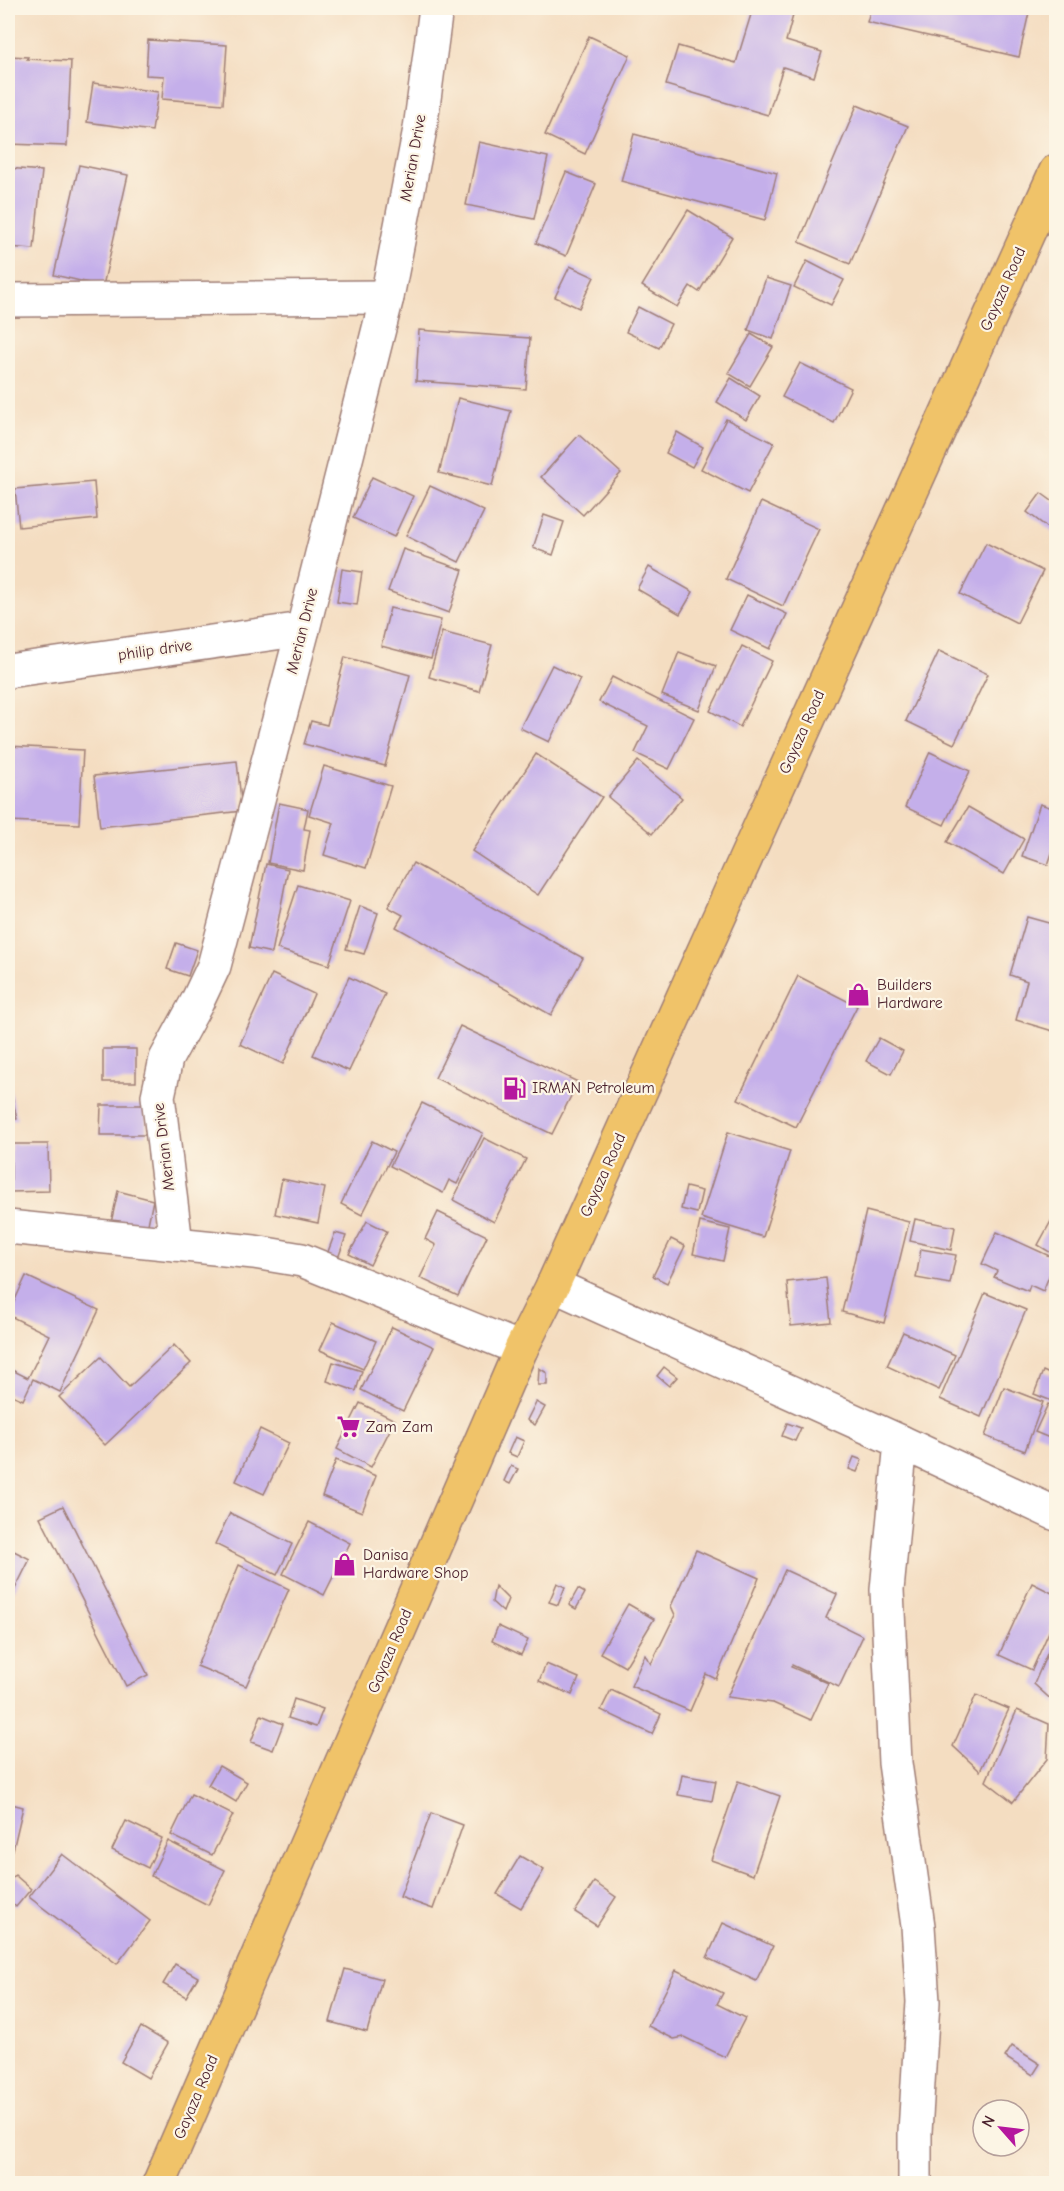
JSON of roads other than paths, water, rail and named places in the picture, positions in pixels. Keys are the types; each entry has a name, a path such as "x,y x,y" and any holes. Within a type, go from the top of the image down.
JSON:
{"main road":[{"name":"Gayaza Road","path":"159,2184 521,1349 553,1286 1056,171"}],"street":[{"name":"Merian Drive","path":"176,1245 158,1096 166,1059 214,966 303,629 387,297 420,129 436,8"},
{"path":"8,300 387,297"},
{"name":"philip drive","path":"8,670 303,629"},
{"path":"8,1227 254,1252 302,1260 521,1349"},
{"path":"553,1286 1056,1514"},
{"path":"901,1442 887,1590 895,1763 918,1926 923,2002 915,2132 915,2184"}],"place":[{"name":"Builders Hardware","path":"859,994"},
{"name":"IRMAN Petroleum","path":"514,1088"},
{"name":"Zam Zam","path":"348,1427"},
{"name":"Danisa Hardware Shop","path":"345,1564"}]}
